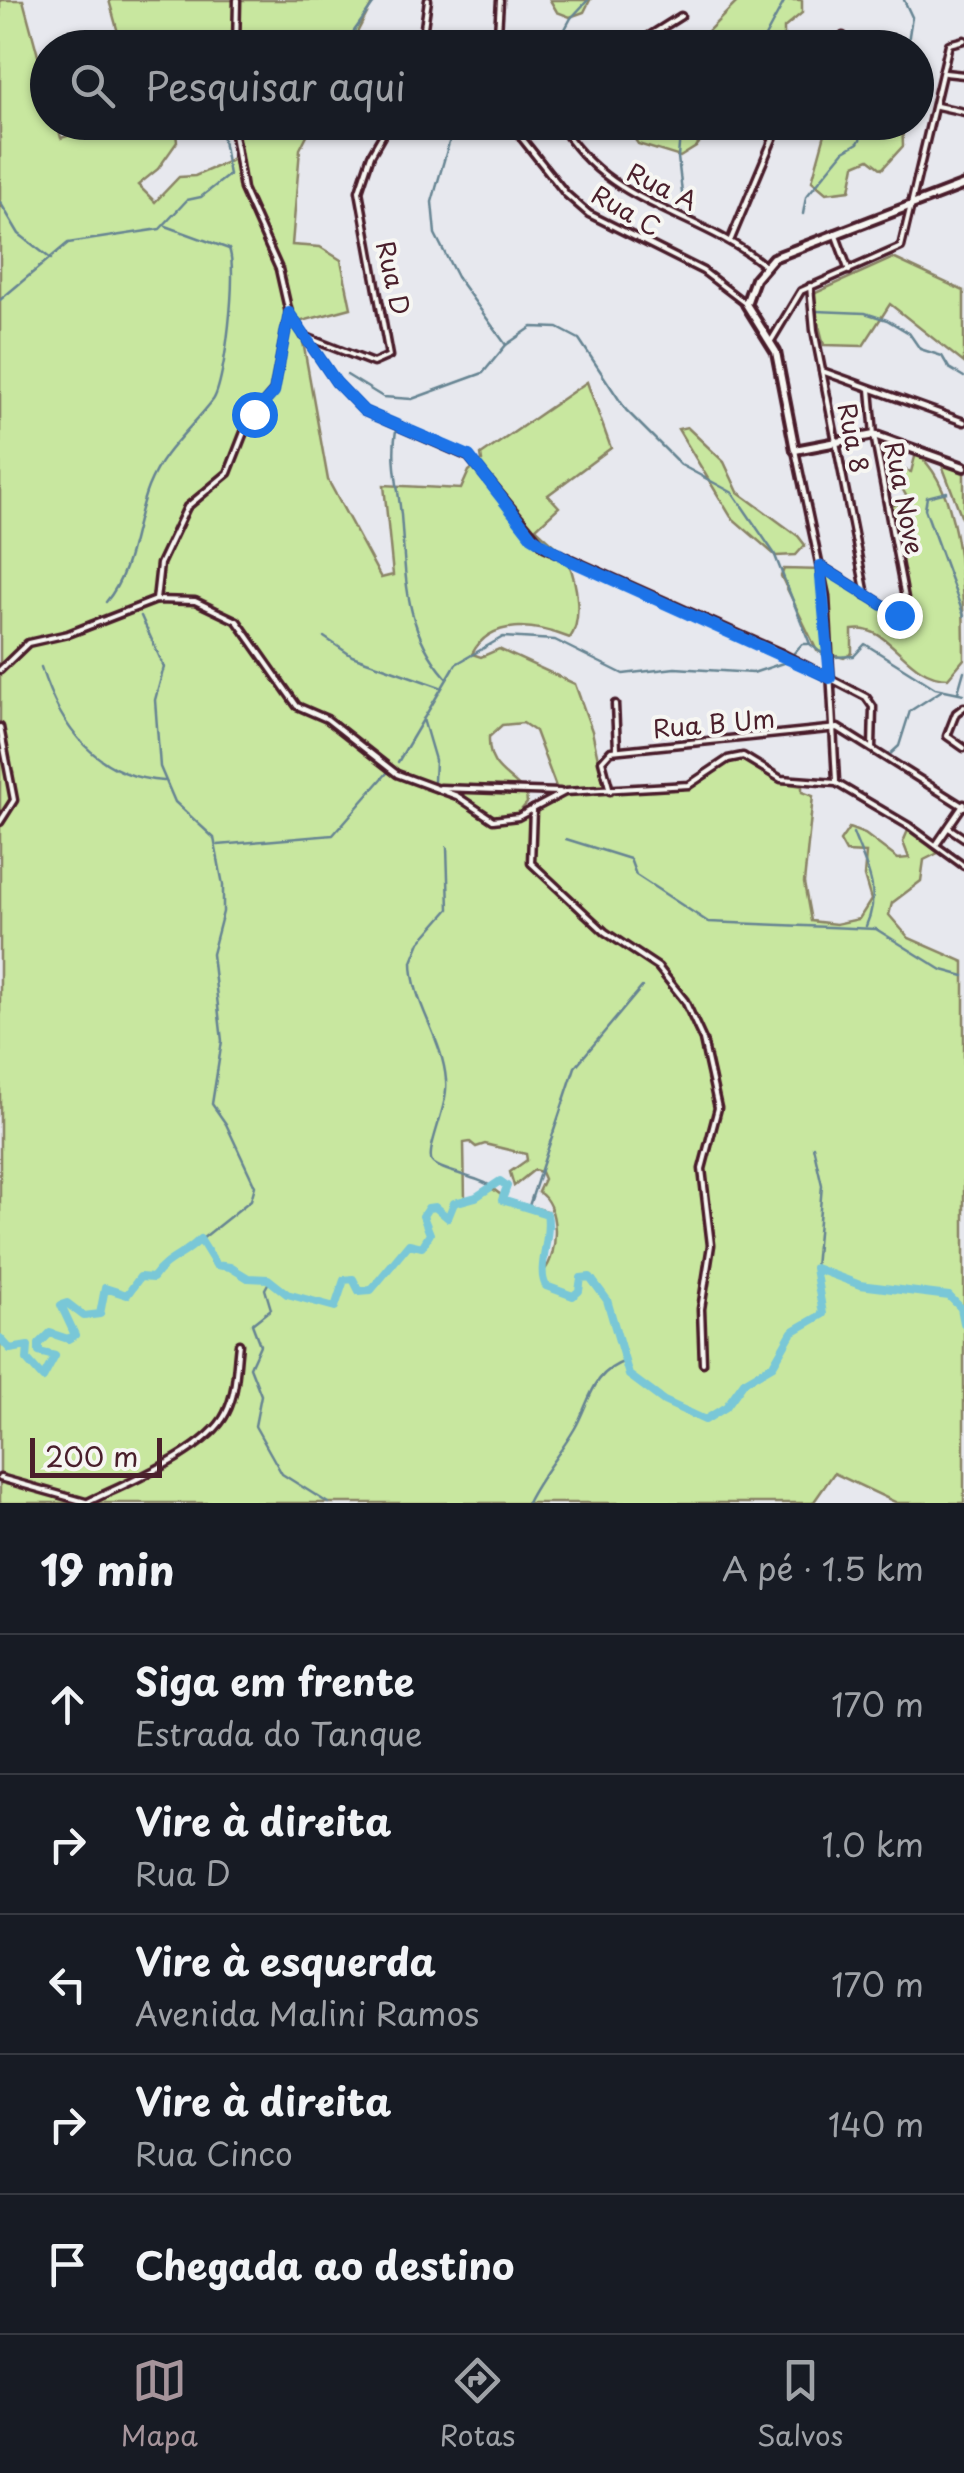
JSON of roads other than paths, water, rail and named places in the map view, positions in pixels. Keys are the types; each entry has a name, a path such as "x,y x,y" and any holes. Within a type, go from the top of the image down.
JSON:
{"street":[{"path":"236,30 237,0"},
{"path":"424,30 428,0"},
{"path":"498,30 500,0"},
{"path":"659,30 681,16"},
{"path":"934,115 951,41 964,40"},
{"path":"944,73 964,75"},
{"path":"936,106 964,112"},
{"path":"235,140 243,189 279,269 289,313 336,382 364,411 447,445 475,462 544,547 830,678 871,703 872,749"},
{"name":"Rua D","path":"304,336 366,361 378,363 389,356 359,191 366,165 380,140"},
{"name":"Rua C","path":"523,140 566,194 589,214 704,270 746,304"},
{"name":"Rua A","path":"572,140 608,180 636,198 731,240 764,265"},
{"path":"731,240 773,140"},
{"path":"771,341 793,298 810,286 902,247 928,140"},
{"path":"836,784 820,566 771,341 746,304 764,265 834,232 964,185"},
{"path":"834,232 849,271"},
{"name":"Rua 8","path":"810,286 822,371 866,595"},
{"path":"156,600 160,564 187,507 228,473 248,422 274,392 289,313"},
{"path":"822,371 964,422"},
{"name":"Rua Nove","path":"866,595 899,615 908,614 874,435 870,388"},
{"path":"796,450 874,435 964,467"},
{"path":"820,566 866,595"},
{"path":"0,670 28,642 68,634 156,600 195,601 230,616 297,706 327,719 396,774 435,788 493,820 511,819 566,792"},
{"path":"615,704 617,750"},
{"path":"964,707 956,713 946,736 964,748"},
{"path":"0,727 14,800 0,822"},
{"path":"832,729 840,729 963,806 935,846"},
{"name":"Rua B Um","path":"610,791 602,761 617,750 832,729"},
{"path":"737,756 738,740"},
{"path":"435,788 566,792 690,785 737,756 753,760 781,780 836,784 910,826 964,866"},
{"path":"533,809 532,863 588,919 658,967 684,1001 703,1040 718,1108 702,1169 711,1245 701,1309 702,1363"},
{"path":"948,828 964,838"},
{"path":"0,1478 89,1503 131,1483 218,1428 234,1391 239,1344"}],"waterway":[{"path":"355,30 376,0"},
{"path":"565,30 588,0"},
{"path":"769,30 785,0"},
{"path":"904,0 912,17 910,30"},
{"path":"0,300 68,243 160,229 187,200 201,197 229,175 223,140"},
{"path":"450,140 432,202 435,234 457,277 506,345"},
{"path":"679,140 683,202"},
{"path":"803,214 806,197 844,151 860,140"},
{"path":"0,202 19,234 51,259"},
{"path":"106,602 122,576 154,474 213,400 226,350 232,278 229,249 166,226"},
{"path":"816,311 865,313 887,320 909,333 920,349 942,356 949,368 964,377"},
{"path":"347,375 383,397 412,399 483,373 506,345 532,327 558,328 579,339 626,410 681,465 733,493 774,553 810,644 824,655"},
{"path":"396,430 395,462 409,600 422,640 446,677"},
{"path":"947,492 927,497 925,509 964,616"},
{"path":"141,616 164,667 155,700 160,767 175,802 214,838 223,885 223,912 212,954 222,1041 212,1104 226,1124 255,1186 251,1200 202,1239"},
{"path":"324,637 352,656 440,687"},
{"path":"398,762 456,664 503,637 555,640 623,674 675,668 753,673 789,661"},
{"path":"793,654 802,644 808,644"},
{"path":"834,657 854,656 865,644 935,688 964,694"},
{"path":"41,667 59,710 84,745 119,770 164,781"},
{"path":"958,692 964,671"},
{"path":"887,757 899,746 910,711 941,691"},
{"path":"423,719 435,760 434,781"},
{"path":"218,845 333,835 387,773"},
{"path":"853,833 872,890 866,926"},
{"path":"566,839 630,859 636,875 708,922 876,929 942,970 964,976"},
{"path":"447,847 449,909 420,942 412,962 417,992 446,1080 431,1156 436,1165 489,1185"},
{"path":"529,1206 575,1067 642,987"},
{"path":"813,1146 822,1185 815,1268"},
{"path":"0,1338 10,1349 28,1346 27,1360 43,1378 55,1356 39,1352 39,1344 50,1333 68,1339 75,1335 61,1305 67,1303 84,1316 100,1314 105,1288 127,1295 140,1277 153,1278 200,1239 216,1265 230,1267 248,1278 268,1279 287,1294 335,1307 344,1280 353,1279 359,1291 371,1290 409,1244 422,1247 430,1234 423,1216 428,1208 435,1207 448,1218 454,1203 476,1197 500,1181 507,1186 502,1200 547,1214 543,1271 546,1286 573,1296 579,1291 581,1278 590,1277 607,1300 629,1375 664,1401 705,1420 726,1407 744,1382 773,1365 792,1332 823,1314 815,1268 860,1285 949,1296 961,1308 964,1323"},
{"path":"270,1280 265,1289 271,1309 252,1324 260,1345 250,1367 261,1395 255,1426 282,1474 328,1503"},
{"path":"527,1503 575,1428 593,1388 606,1372 626,1361"}]}
